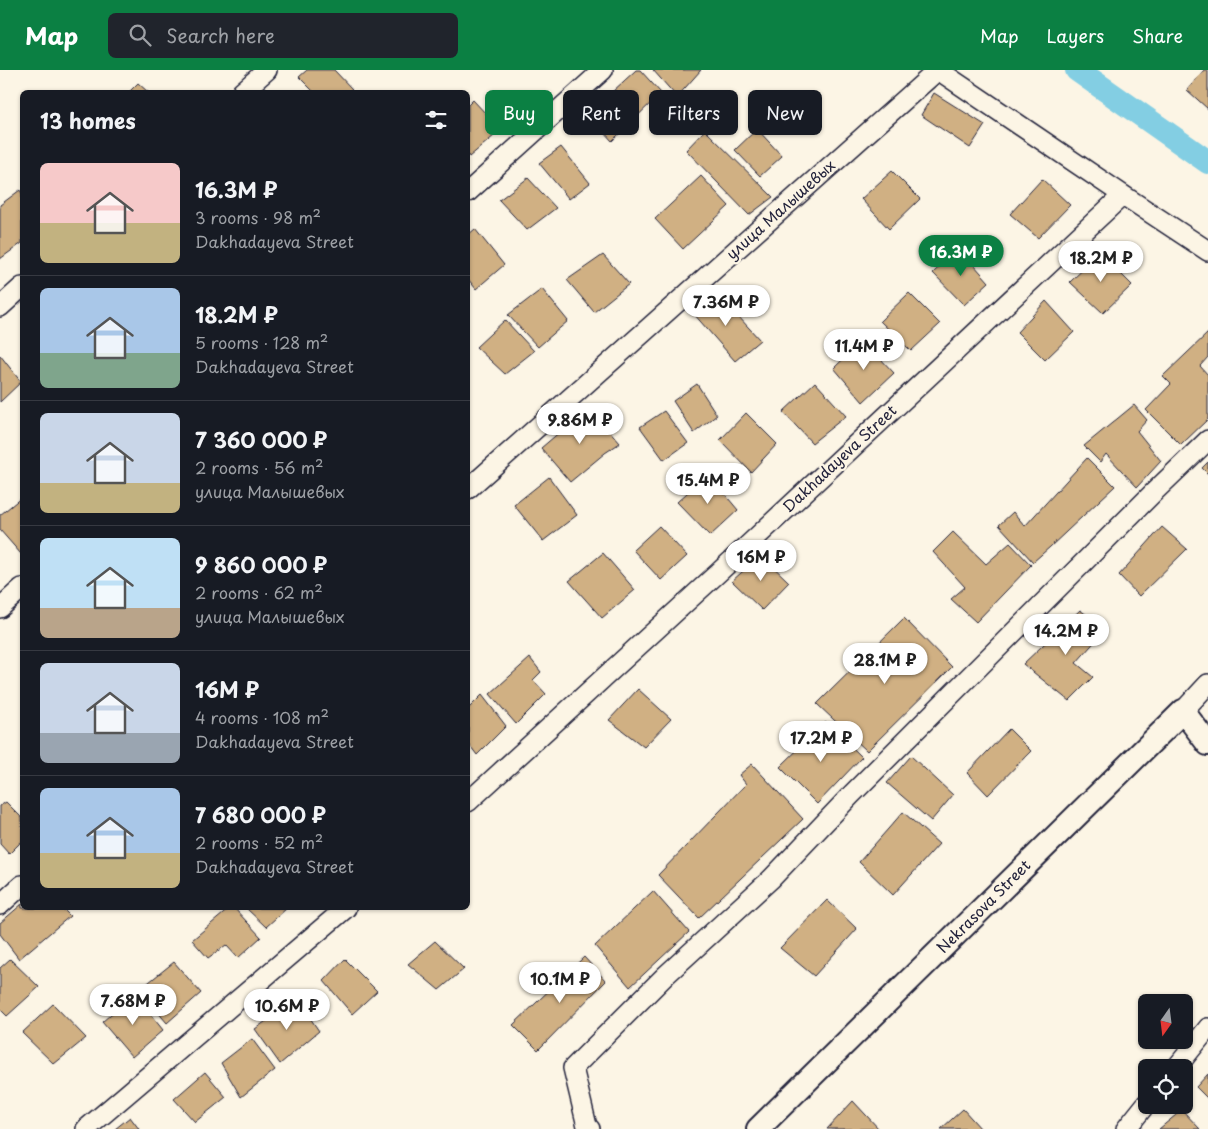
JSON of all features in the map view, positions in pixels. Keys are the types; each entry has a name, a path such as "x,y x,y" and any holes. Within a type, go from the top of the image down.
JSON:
{"street":[{"path":"244,90 267,70"},
{"path":"470,190 603,70"},
{"path":"938,70 1208,251"},
{"name":"улица Малышевых","path":"470,487 938,70"},
{"name":"Dakhadayeva Street","path":"470,800 718,573 1123,195"},
{"path":"0,307 20,289"},
{"path":"590,1129 573,1068 666,975 771,878 852,794 1208,440"},
{"path":"0,608 20,590"},
{"name":"Nekrasova Street","path":"758,1129 1183,711 1208,684"},
{"path":"1183,711 1208,744"},
{"path":"0,905 20,887"},
{"path":"86,1129 344,910"},
{"path":"1183,1059 1208,1028"},
{"path":"1126,1129 1138,1114"}],"building":[{"path":"307,70 334,70 352,89 312,90 299,77"},
{"path":"636,70 640,70 658,90 649,90 649,105 639,115 639,90 614,90"},
{"path":"653,70 701,70 683,90 671,90"},
{"path":"1204,70 1208,70 1208,109 1187,90"},
{"path":"138,83 146,90 131,90"},
{"path":"934,93 985,125 970,148 921,115"},
{"path":"473,100 485,113 485,135 495,135 470,156 470,103"},
{"path":"607,135 618,135 612,141"},
{"path":"700,135 710,135 773,197 749,215 686,150"},
{"path":"751,135 763,135 782,156 760,176 735,150"},
{"path":"561,147 590,183 569,199 539,163"},
{"path":"892,171 920,199 889,229 861,199"},
{"path":"701,176 729,206 683,249 655,219"},
{"path":"528,178 556,208 527,230 499,200"},
{"path":"1042,179 1070,205 1038,238 1010,214"},
{"path":"20,190 20,244 0,259 0,205"},
{"path":"475,229 504,265 476,289 470,282 470,233"},
{"path":"959,248 989,282 964,305 933,273"},
{"path":"1100,253 1132,285 1103,313 1070,282"},
{"path":"603,255 629,284 594,312 567,280"},
{"path":"542,289 568,321 538,347 508,315"},
{"path":"716,292 760,340 735,361 693,313"},
{"path":"909,293 940,324 911,351 880,321"},
{"path":"1046,301 1074,332 1045,360 1017,332"},
{"path":"505,320 534,351 505,374 476,347"},
{"path":"1208,333 1208,357 1200,366 1208,375 1208,419 1181,445 1146,410 1171,384 1163,376"},
{"path":"863,340 894,373 863,402 834,368"},
{"path":"0,355 20,383 0,402"},
{"path":"815,382 846,416 812,443 783,412"},
{"path":"697,384 717,415 694,433 673,401"},
{"path":"1134,405 1147,420 1137,431 1161,461 1137,487 1106,454 1100,462 1084,446"},
{"path":"589,407 620,443 570,482 541,448"},
{"path":"664,411 688,443 664,460 640,427"},
{"path":"746,413 777,444 751,472 720,440"},
{"path":"1087,458 1115,486 1033,562 999,525 1013,512 1025,526"},
{"path":"1208,462 1208,474 1202,468"},
{"path":"708,474 738,510 710,536 677,502"},
{"path":"549,477 577,515 543,541 514,505"},
{"path":"20,499 20,553 0,530 0,515"},
{"path":"659,526 687,556 661,580 633,550"},
{"path":"1162,527 1187,549 1139,596 1119,575"},
{"path":"953,532 986,564 1010,543 1031,565 976,622 951,599 965,587 933,552"},
{"path":"603,553 635,590 602,618 569,581"},
{"path":"761,555 789,582 762,610 732,581"},
{"path":"1080,610 1106,629 1076,663 1093,677 1069,701 1023,664"},
{"path":"904,618 952,667 867,751 817,704"},
{"path":"530,658 541,672 533,680 546,694 516,724 490,694"},
{"path":"638,689 671,719 644,747 609,720"},
{"path":"482,695 506,726 477,755 470,746 470,707"},
{"path":"826,722 862,757 817,804 780,767"},
{"path":"1009,729 1031,751 988,795 967,773"},
{"path":"911,756 953,795 931,821 887,783"},
{"path":"752,764 803,819 699,918 658,875 746,784 739,775"},
{"path":"6,802 20,816 20,843 9,854 0,844 0,806"},
{"path":"903,812 939,844 893,895 859,862"},
{"path":"653,891 689,932 630,987 595,946"},
{"path":"827,900 857,929 814,976 780,948"},
{"path":"20,906 20,910 64,910 70,916 19,959 0,934 0,923"},
{"path":"228,910 236,910 261,937 238,958 226,945 208,958 192,940"},
{"path":"248,910 285,910 266,927"},
{"path":"435,941 464,969 439,990 408,964"},
{"path":"584,957 606,981 538,1050 513,1025"},
{"path":"10,959 39,987 7,1016 0,1009 0,968"},
{"path":"345,959 377,991 352,1014 324,981"},
{"path":"174,962 201,993 167,1023 139,990"},
{"path":"134,994 163,1030 132,1057 102,1022"},
{"path":"297,999 319,1031 280,1064 255,1029"},
{"path":"53,1004 86,1038 54,1064 22,1033"},
{"path":"252,1039 275,1070 241,1097 221,1063"},
{"path":"205,1072 226,1097 195,1122 174,1099"},
{"path":"1208,1074 1208,1099 1196,1087"},
{"path":"853,1101 879,1129 827,1129"},
{"path":"963,1109 981,1129 941,1129"},
{"path":"1177,1114 1186,1114 1200,1129 1159,1129"},
{"path":"130,1117 139,1129 115,1129"}],"waterway":[{"path":"1077,70 1208,162"}]}
